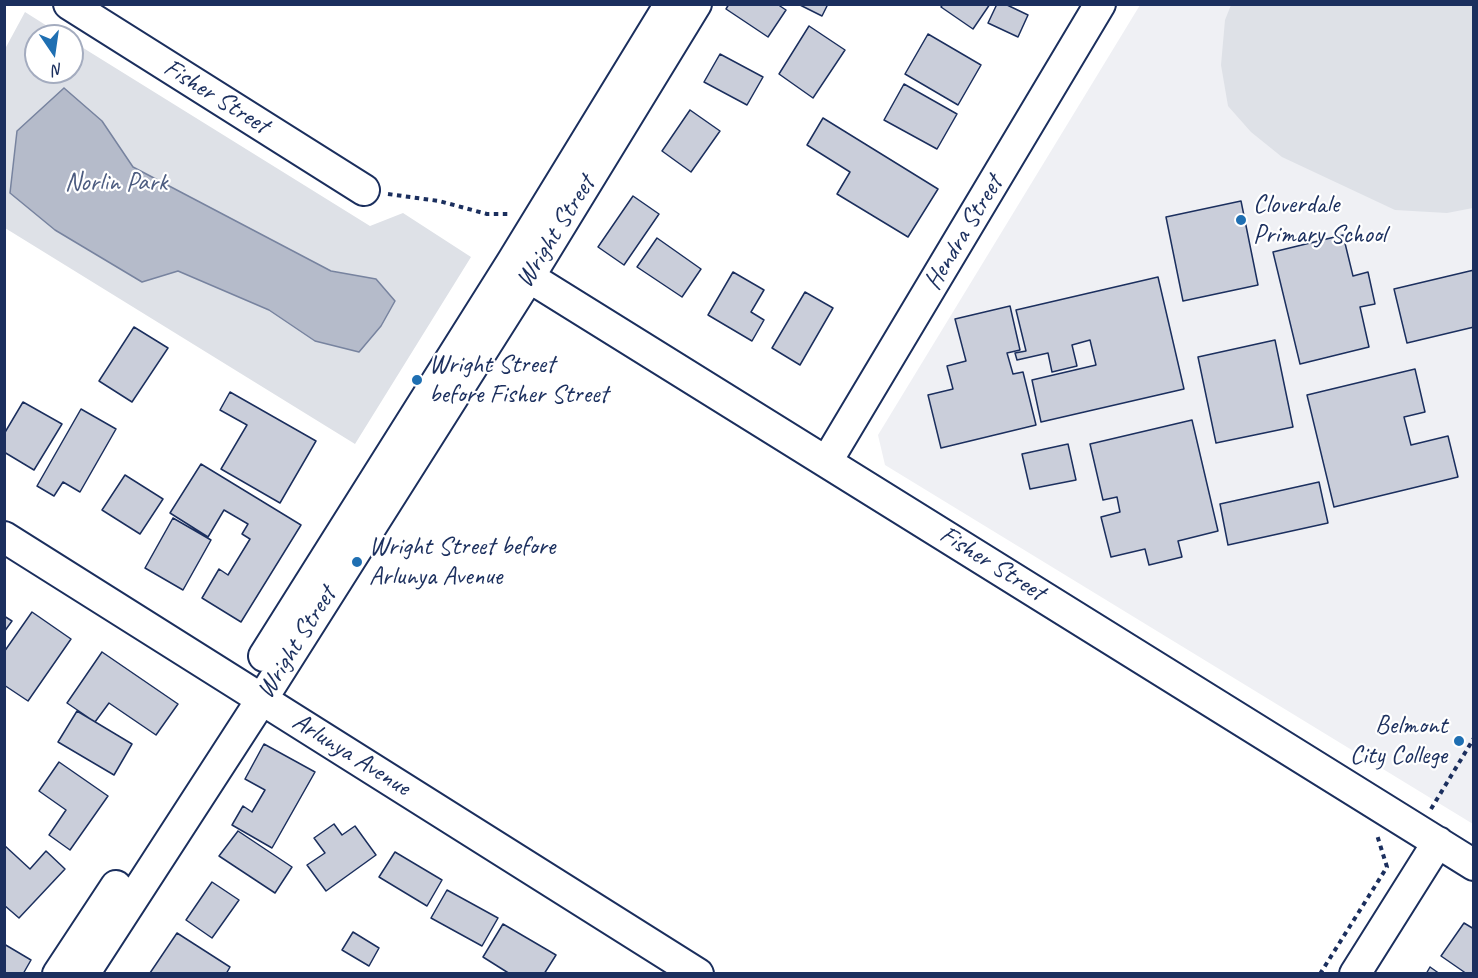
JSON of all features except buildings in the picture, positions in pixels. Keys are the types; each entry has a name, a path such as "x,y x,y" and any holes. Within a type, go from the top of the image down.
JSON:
{"street":[{"name":"Fisher Street","path":"69,4 364,190"},
{"name":"Wright Street","path":"520,269 669,4"},
{"name":"Wright Street","path":"84,974 254,693 520,269 696,4"},
{"name":"Hendra Street","path":"827,461 1100,4"},
{"name":"Fisher Street","path":"520,269 1406,822 1438,830 1473,865"},
{"name":"Arlunya Avenue","path":"4,537 698,974"},
{"name":"Wright Street","path":"58,974 254,693"},
{"path":"1355,974 1438,830"}],"path":[{"path":"364,190 439,201 487,214 522,214"},
{"path":"1438,830 1430,812 1473,738"},
{"path":"1320,974 1387,867 1375,836 1406,822"}],"shaded area":[{"name":"Cloverdale Primary School","path":"1140,5 1473,5 1473,824 885,465 878,435"}],"green space":[{"path":"1231,5 1473,5 1473,208 1447,213 1395,210 1282,157 1251,132 1228,106 1221,65 1225,20"},
{"name":"Norlin Park","path":"25,12 44,24 24,24 24,84 84,84 84,48 370,226 403,213 471,257 355,444 5,228 5,49"}],"water":[{"path":"64,88 102,121 133,167 331,271 376,279 395,301 381,326 359,352 315,341 269,310 178,271 142,282 55,230 10,193 17,131"}],"place":[{"name":"Cloverdale Primary School","path":"1241,220"},
{"name":"Wright Street before Fisher Street","path":"417,380"},
{"name":"Wright Street before Arlunya Avenue","path":"357,562"},
{"name":"Belmont City College","path":"1459,741"}]}
